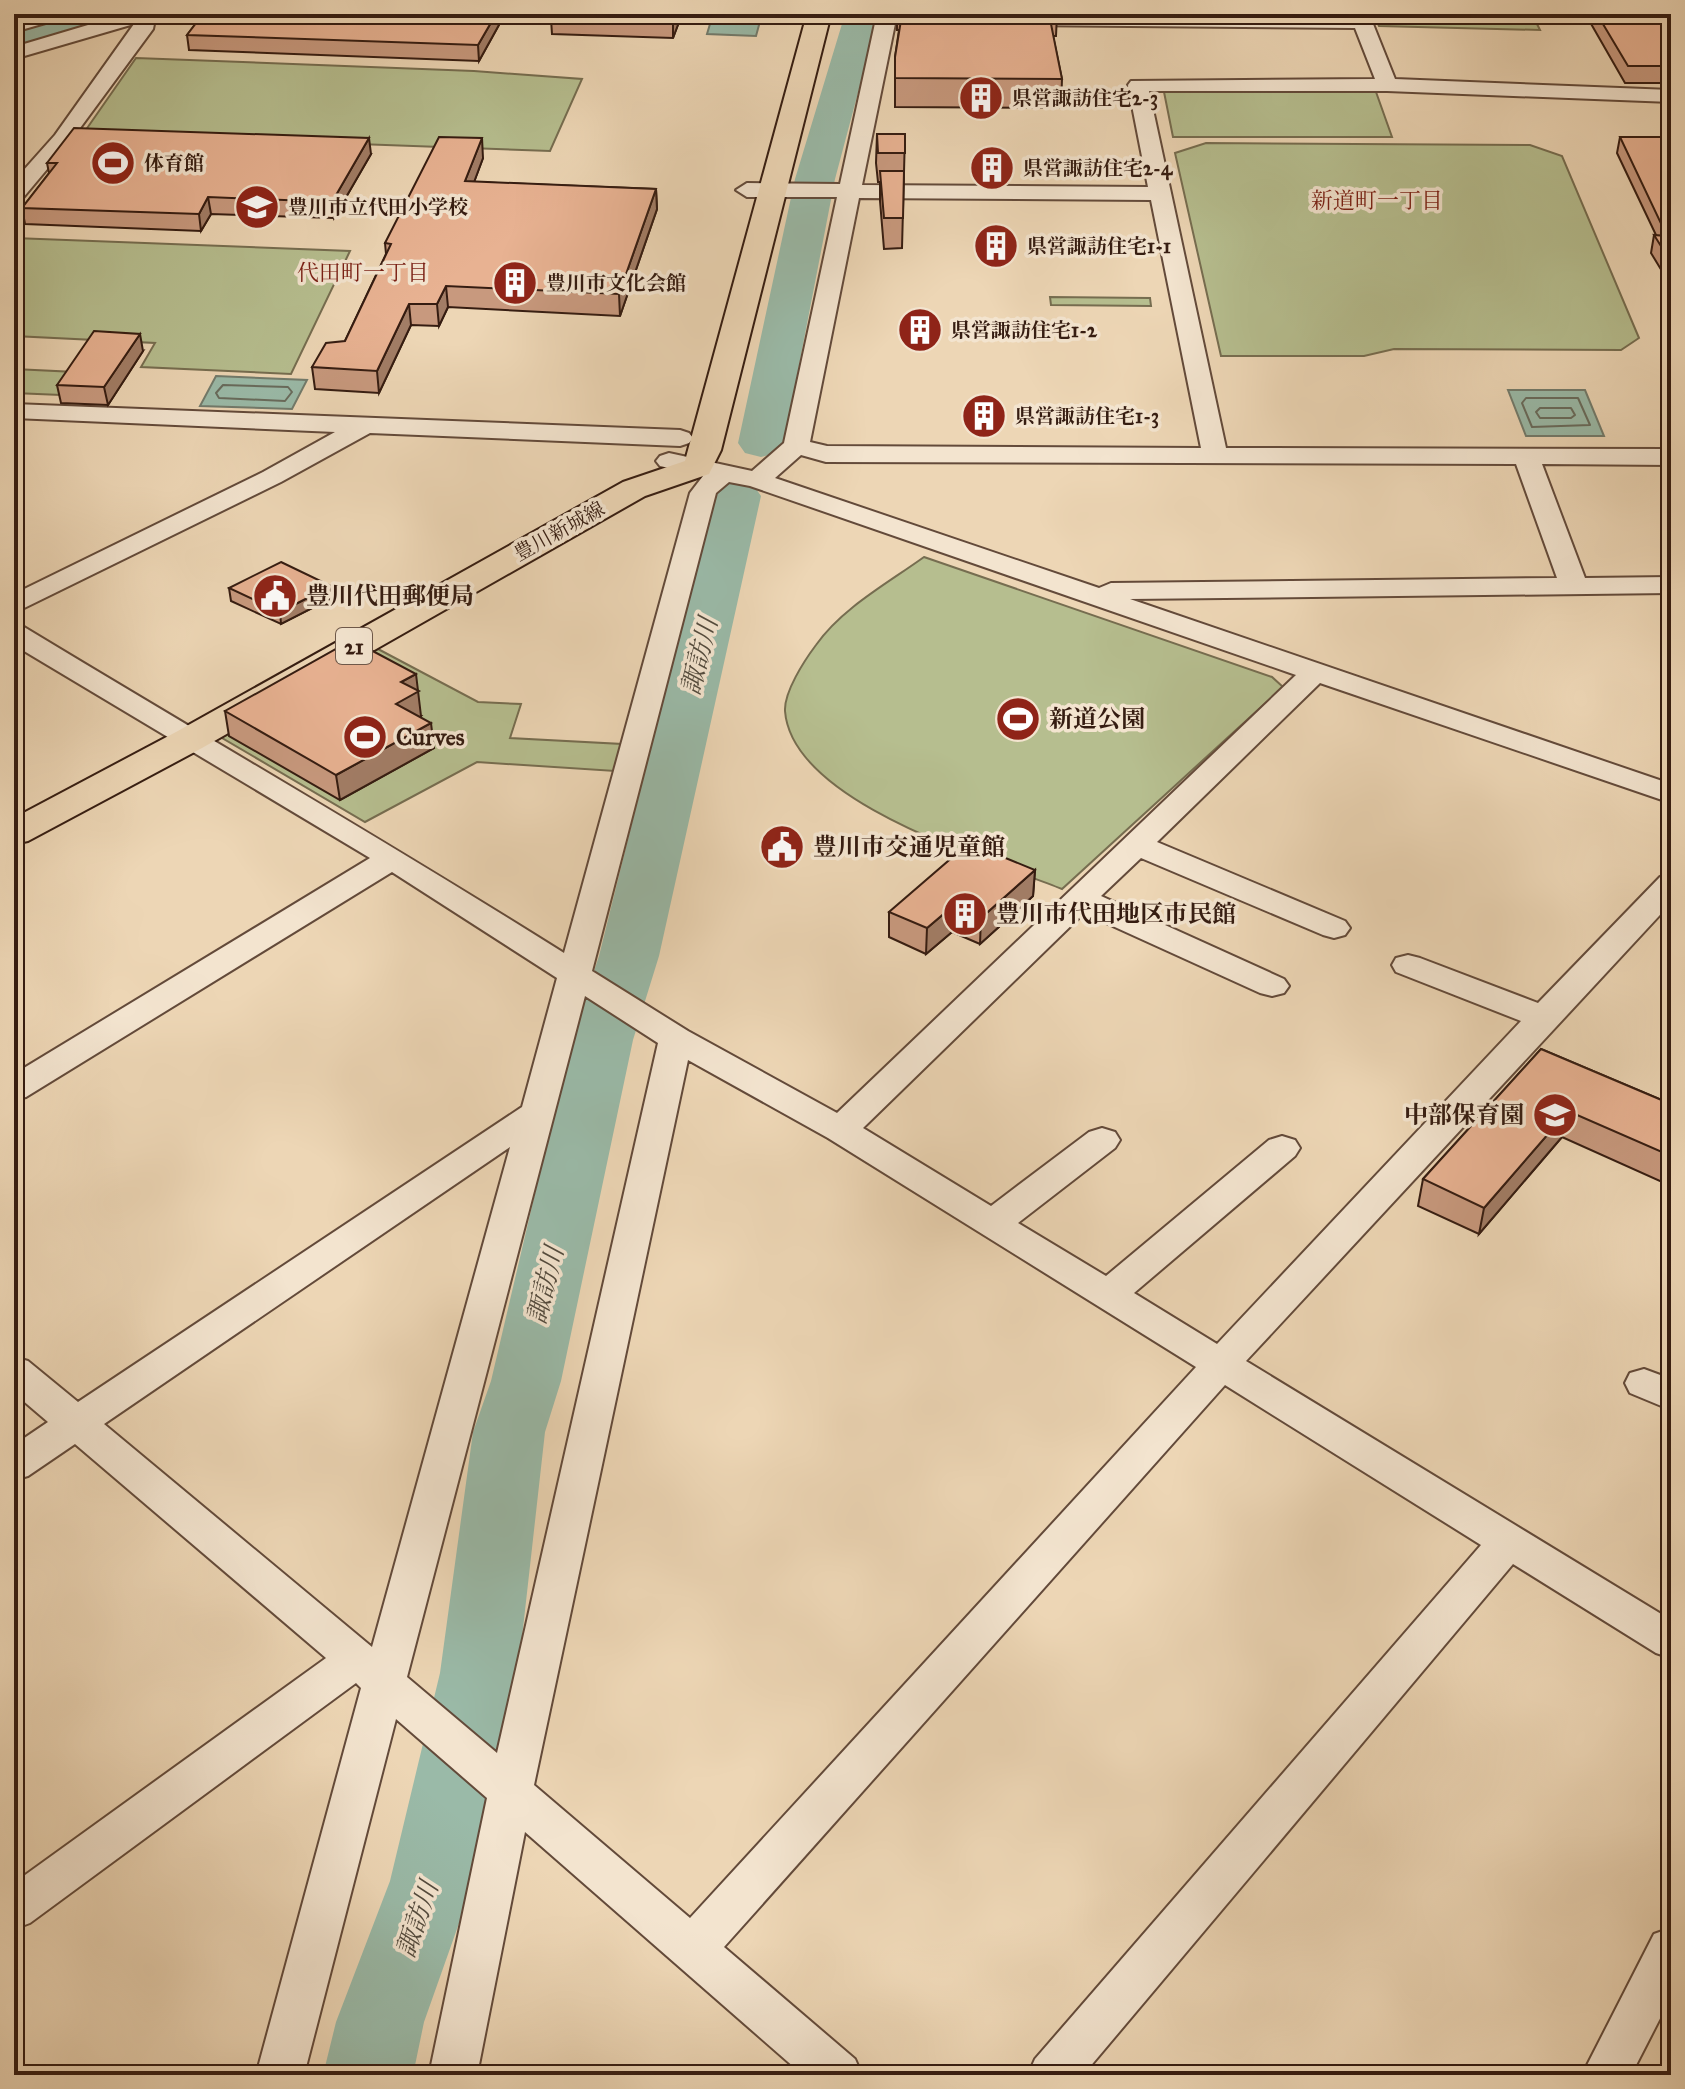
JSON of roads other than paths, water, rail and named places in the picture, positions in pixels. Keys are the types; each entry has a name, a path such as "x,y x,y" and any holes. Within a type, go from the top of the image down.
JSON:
{"main road":[{"path":"696,379 771,191 797,14"},
{"path":"693,460 819,14"},
{"path":"688,408 693,460"},
{"name":"豊川新城線","path":"14,833 180,734 693,460"},
{"name":"豊川新城線","path":"14,813 180,734"}],"street":[{"path":"14,26 56,14"},
{"path":"14,53 146,14 143,29 62,139 14,194"},
{"path":"757,480 796,446 839,192 892,17"},
{"path":"993,19 1361,18 1387,85"},
{"path":"1215,456 1138,85 1387,85 1671,96"},
{"path":"771,191 1160,194"},
{"path":"14,411 369,423 693,460 1088,592 1671,794"},
{"path":"14,605 272,477 369,423"},
{"path":"796,446 826,454 1671,457"},
{"path":"1527,458 1574,586"},
{"path":"280,2075 535,1114 588,981 703,493 693,460"},
{"path":"1088,592 1671,585"},
{"path":"14,633 392,858 668,1034 840,1130 1671,1641"},
{"path":"840,1130 1316,671"},
{"path":"1137,845 1334,928"},
{"path":"14,1089 392,858"},
{"path":"692,1949 1220,1365 1542,1017 1671,884"},
{"path":"1081,899 1272,986"},
{"path":"1408,965 1542,1017"},
{"path":"453,2075 498,1782 668,1034"},
{"path":"14,1465 535,1114"},
{"path":"992,1224 1102,1140"},
{"path":"1107,1295 1282,1148"},
{"path":"14,1371 383,1682 838,2075"},
{"path":"1052,2075 1509,1541"},
{"path":"14,1909 383,1682"},
{"path":"1606,2075 1671,1949"}],"water":[{"path":"713,14 762,14 756,36 707,34"},
{"path":"216,376 307,380 292,409 200,406"},
{"path":"1508,390 1585,390 1604,436 1526,436"}],"waterway":[{"path":"14,41 107,14"},
{"name":"諏訪川","path":"761,443 815,179 862,14"},
{"name":"諏訪川","path":"368,2075 380,2022 432,1881 479,1673 509,1432 526,1381 602,1040 629,956 737,496"}],"place":[{"name":"県営諏訪住宅2-3","path":"981,98"},
{"name":"体育館","path":"113,163"},
{"name":"県営諏訪住宅2-4","path":"992,168"},
{"name":"豊川市立代田小学校","path":"257,207"},
{"name":"県営諏訪住宅1-1","path":"996,246"},
{"name":"豊川市文化会館","path":"515,283"},
{"name":"県営諏訪住宅1-2","path":"920,330"},
{"name":"県営諏訪住宅1-3","path":"984,416"},
{"name":"豊川代田郵便局","path":"275,596"},
{"name":"新道公園","path":"1018,719"},
{"name":"Curves","path":"365,737"},
{"name":"豊川市交通児童館","path":"782,847"},
{"name":"豊川市代田地区市民館","path":"965,914"},
{"name":"中部保育園","path":"1555,1115"}],"district":[{"name":"新道町一丁目","path":"1377,200"},
{"name":"代田町一丁目","path":"363,272"}]}
